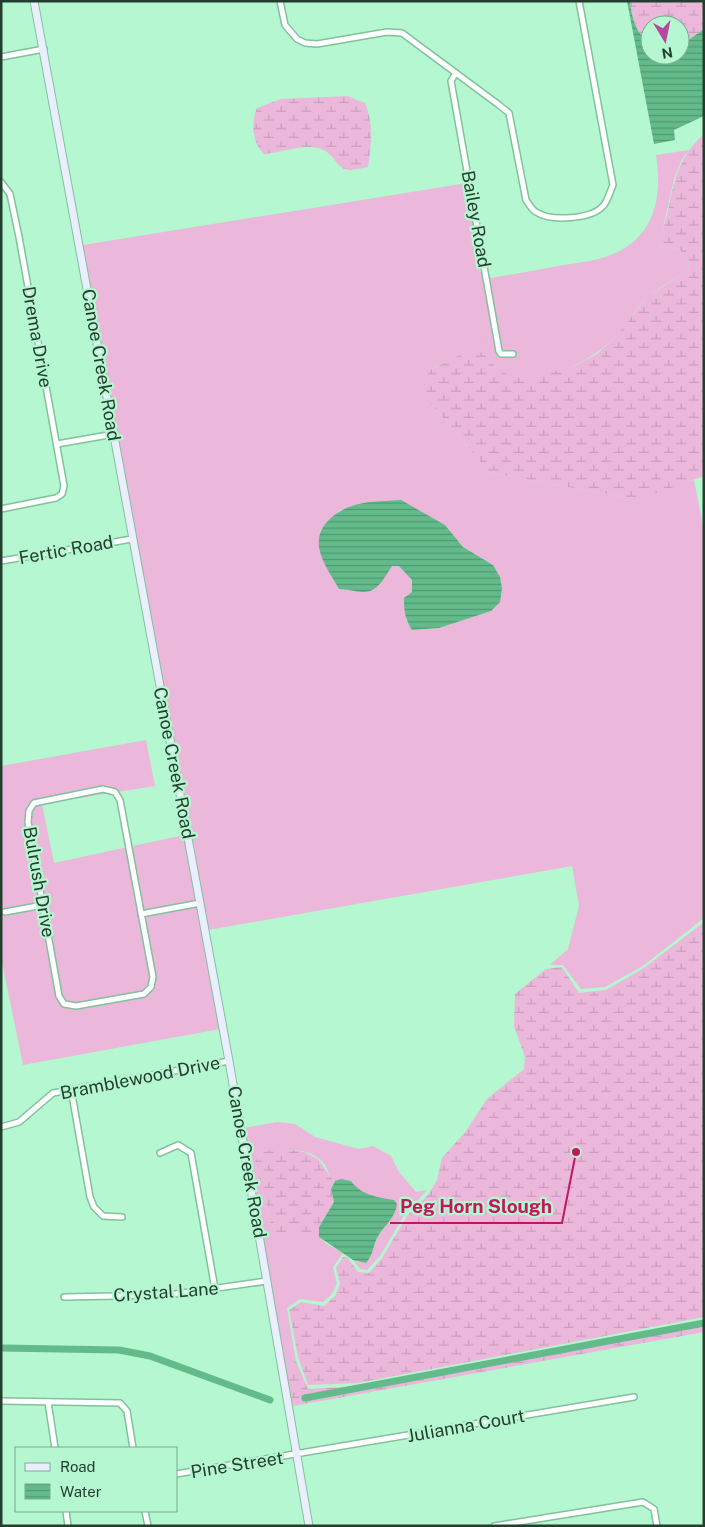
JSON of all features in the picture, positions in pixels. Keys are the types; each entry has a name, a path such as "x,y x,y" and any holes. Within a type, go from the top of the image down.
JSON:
{"main road":[{"name":"Canoe Creek Road","path":"34,1 229,1061 309,1526"}],"street":[{"path":"280,1 285,25 297,39 305,43 317,44 388,32 402,34 509,113 526,200 535,212 550,218 565,219 597,212 605,205 613,184 579,1"},
{"path":"1,57 44,49"},
{"name":"Bailey Road","path":"456,73 451,81 499,350 501,354 513,354"},
{"name":"Drema Drive","path":"1,182 10,194 16,220 64,486 62,494 56,498 1,508"},
{"path":"57,444 114,434"},
{"name":"Fertic Road","path":"1,561 132,539"},
{"name":"Bulrush Drive","path":"103,789 115,792 120,800 141,914 153,977 151,987 144,994 76,1006 64,1004 59,996 28,822 29,810 34,803 103,789"},
{"path":"141,914 200,903"},
{"path":"5,912 43,905"},
{"name":"Bramblewood Drive","path":"1,1127 19,1122 53,1093 229,1061"},
{"path":"71,1089 90,1197 94,1207 103,1216 122,1217"},
{"path":"160,1153 178,1145 191,1153 215,1289"},
{"name":"Crystal Lane","path":"64,1296 168,1295 267,1281"},
{"name":"Julianna Court","path":"298,1455 634,1397"},
{"path":"1,1401 120,1403 127,1411 134,1447"},
{"path":"48,1402 56,1447"},
{"name":"Pine Street","path":"178,1474 298,1455"},
{"path":"494,1526 643,1502 654,1509 657,1526"},
{"path":"66,1512 68,1526"},
{"path":"145,1512 148,1526"}],"green space":[{"path":"630,1 704,1 704,29 690,39 690,15 640,15 640,33 632,14"},
{"path":"347,96 365,103 368,111 371,135 368,167 344,169 327,153 318,148 304,147 264,154 257,144 253,126 257,108 281,99"},
{"path":"704,134 704,476 657,493 630,498 490,473 432,405 423,390 424,379 432,369 460,355 474,351 483,353 495,366 507,374 520,378 551,373 576,365 597,354 615,337 648,296 689,270 688,259 679,249 659,246 673,189 683,160"},
{"path":"689,150 681,161 674,179 659,246 679,249 688,259 689,270 650,295 616,336 596,353 559,372 533,378 514,377 499,369 483,353 457,358 432,369 432,405 490,473 630,498 694,480 704,532 704,918 643,966 605,987 581,989 563,965 550,965 568,949 579,906 572,866 208,930 83,245 467,183 480,272 487,271 491,278 592,261 624,249 636,240 652,216 658,187 656,155","holes":["400,500 445,525 463,547 493,565 491,611 439,628 413,630 406,620 412,592 412,580 400,566 392,566 386,574 364,592 354,589 320,531 340,510"]},
{"path":"146,740 155,786 42,804 54,863 184,835 220,1029 23,1065 1,957 1,766"},
{"path":"704,922 704,1317 358,1383 308,1385 298,1357 289,1310 301,1302 324,1306 335,1296 340,1284 336,1268 343,1257 348,1258 358,1272 369,1273 382,1258 407,1216 428,1195 437,1180 442,1158 466,1131 487,1099 524,1069 525,1057 514,1026 515,994 546,969 562,967 579,993 606,990 644,968"},
{"path":"277,1122 295,1124 315,1137 359,1149 373,1146 391,1156 399,1172 416,1192 427,1190 405,1214 380,1256 367,1270 360,1269 353,1260 358,1262 370,1258 378,1236 383,1229 385,1199 372,1197 347,1185 334,1182 325,1165 312,1154 296,1150 263,1152 255,1161 271,1224 278,1233 319,1236 325,1243 343,1253 333,1267 337,1284 332,1294 323,1302 300,1299 287,1308 296,1361 286,1372 244,1128"},
{"path":"279,1148 304,1152 318,1159 334,1182 331,1189 334,1202 319,1227 319,1236 278,1234 271,1224 255,1161 263,1152"},
{"path":"704,1321 704,1332 293,1406 286,1372 296,1361 308,1389 358,1386"}],"water":[{"path":"627,1 630,1 632,14 640,33 640,65 690,65 690,39 704,29 704,116 674,130 675,140 654,144"},
{"path":"401,500 445,525 463,547 493,565 500,577 502,588 500,602 491,611 439,628 412,630 405,615 404,598 412,592 412,580 399,566 392,566 377,587 368,592 339,589 320,551 319,538 323,527 334,515 351,506 370,502"},
{"path":"341,1179 351,1181 365,1193 394,1200 397,1204 392,1218 377,1238 372,1254 366,1263 353,1260 319,1237 319,1227 334,1202 331,1189 335,1181"}],"waterway":[{"path":"305,1398 704,1323"},
{"path":"1,1348 119,1350 150,1356 270,1400"}],"place":[{"name":"Peg Horn Slough","path":"576,1152"}]}
